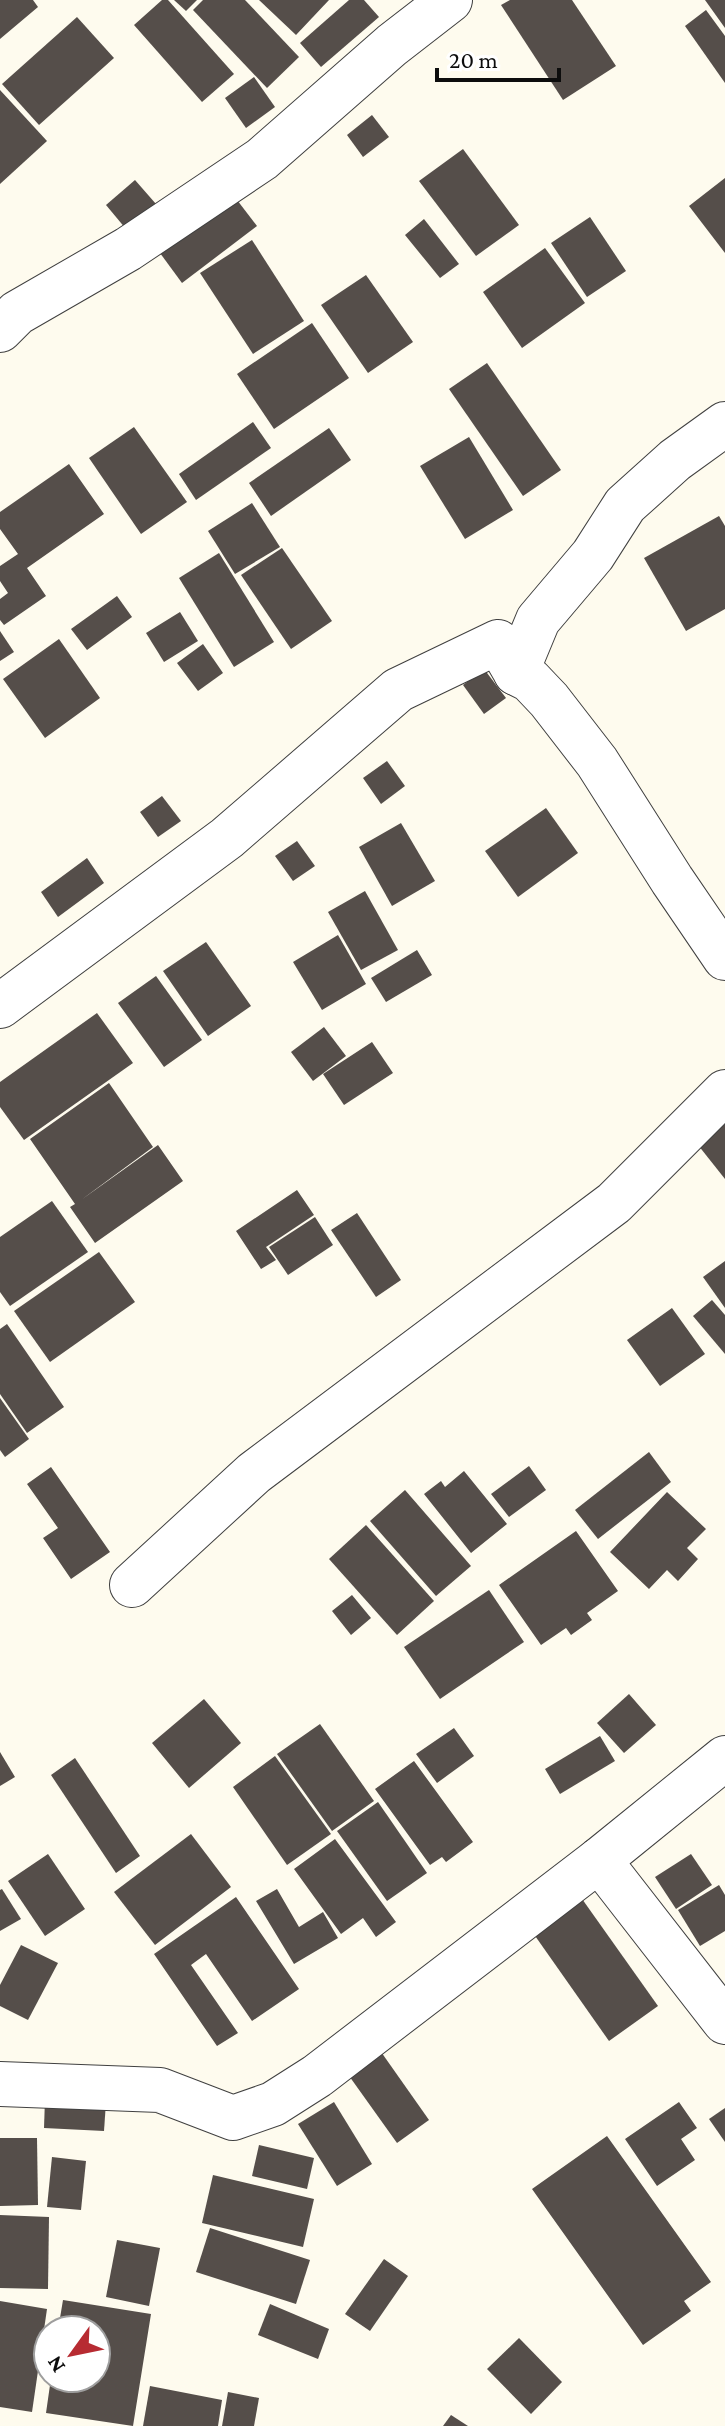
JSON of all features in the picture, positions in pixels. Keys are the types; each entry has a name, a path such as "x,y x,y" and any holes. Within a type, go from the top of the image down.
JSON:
{"street":[{"path":"6,312 128,249 262,159 392,45 450,0"},
{"path":"516,673 538,620 593,555 625,505 675,460 725,424"},
{"path":"0,1006 227,838 398,690 498,642 516,673 530,680 549,700 597,762 725,958"},
{"path":"132,1585 254,1473 614,1203 725,1092"},
{"path":"0,2084 160,2090 233,2118 273,2104 317,2076 599,1860 725,1758"},
{"path":"599,1860 725,2022"}],"building":[{"path":"0,0 33,0 38,7 0,39"},
{"path":"162,0 168,0 234,74 202,102 134,25"},
{"path":"174,0 197,0 186,11"},
{"path":"203,0 245,0 299,57 267,88 193,10"},
{"path":"259,0 329,0 296,35"},
{"path":"349,0 364,0 379,17 321,67 300,43"},
{"path":"510,0 572,0 616,66 563,100 501,5"},
{"path":"705,0 725,0 725,28"},
{"path":"706,10 725,36 725,83 685,26"},
{"path":"77,17 114,58 39,125 2,84"},
{"path":"254,77 275,107 246,128 225,98"},
{"path":"0,90 47,141 0,184"},
{"path":"372,115 389,137 363,157 347,135"},
{"path":"463,149 519,225 476,256 419,181"},
{"path":"725,178 725,253 689,206"},
{"path":"135,180 156,204 126,229 106,205"},
{"path":"234,196 257,226 182,283 160,253"},
{"path":"590,217 626,271 587,297 551,243"},
{"path":"424,219 459,264 440,278 405,235"},
{"path":"252,240 304,321 253,354 200,273"},
{"path":"545,248 585,303 522,348 483,292"},
{"path":"366,275 413,342 368,373 321,305"},
{"path":"312,323 349,378 274,429 237,374"},
{"path":"487,363 561,470 523,496 449,389"},
{"path":"253,422 271,448 196,500 179,474"},
{"path":"134,427 187,502 141,534 89,458"},
{"path":"329,428 351,460 271,516 249,483"},
{"path":"469,437 513,510 465,539 420,466"},
{"path":"69,464 104,514 27,568 46,596 4,625 0,620 0,599 8,593 0,581 0,566 18,554 0,529 0,512"},
{"path":"252,503 280,547 235,574 208,531"},
{"path":"719,516 725,526 725,609 686,631 644,558"},
{"path":"282,548 332,621 291,649 241,575"},
{"path":"219,553 274,642 234,667 179,578"},
{"path":"117,596 132,617 87,650 71,629"},
{"path":"180,612 198,641 164,662 146,633"},
{"path":"0,631 14,652 0,661"},
{"path":"59,639 100,698 45,738 3,679"},
{"path":"203,644 223,673 198,691 177,663"},
{"path":"484,669 506,698 484,714 463,685"},
{"path":"387,761 405,786 381,804 363,778"},
{"path":"162,796 181,821 158,837 140,812"},
{"path":"546,808 578,853 518,897 485,851"},
{"path":"401,823 435,881 392,906 359,847"},
{"path":"297,841 315,866 293,881 275,856"},
{"path":"87,858 104,883 58,917 41,892"},
{"path":"365,891 398,950 361,970 328,912"},
{"path":"338,935 366,984 322,1010 293,962"},
{"path":"206,942 251,1006 208,1036 163,971"},
{"path":"417,950 432,975 386,1002 371,978"},
{"path":"156,976 202,1040 164,1067 118,1003"},
{"path":"97,1013 133,1063 24,1140 0,1107 0,1082"},
{"path":"324,1027 346,1056 313,1081 291,1052"},
{"path":"372,1042 393,1073 344,1105 323,1074"},
{"path":"109,1083 153,1147 81,1200 158,1145 183,1181 95,1243 70,1207 75,1204 30,1139"},
{"path":"725,1124 725,1179 698,1145"},
{"path":"297,1190 314,1215 266,1247 276,1260 261,1269 236,1231"},
{"path":"52,1201 88,1252 10,1306 0,1292 0,1237"},
{"path":"357,1213 401,1280 376,1297 331,1230"},
{"path":"315,1217 333,1245 288,1275 269,1247"},
{"path":"99,1252 135,1302 50,1362 14,1311"},
{"path":"725,1261 725,1308 703,1277"},
{"path":"712,1300 725,1315 725,1354 693,1316"},
{"path":"672,1308 705,1354 660,1386 627,1340"},
{"path":"7,1324 64,1407 27,1433 0,1394 0,1329"},
{"path":"0,1398 29,1439 5,1457 0,1450"},
{"path":"649,1452 671,1482 598,1539 575,1510"},
{"path":"529,1466 546,1490 509,1517 491,1494"},
{"path":"51,1467 110,1552 71,1579 43,1538 58,1528 27,1484"},
{"path":"464,1471 507,1524 471,1553 424,1494 441,1481 445,1487"},
{"path":"405,1490 471,1566 436,1596 370,1521"},
{"path":"667,1492 706,1529 687,1548 698,1559 678,1581 667,1570 649,1589 610,1552"},
{"path":"366,1525 434,1601 397,1635 329,1559"},
{"path":"576,1531 618,1591 587,1613 592,1620 571,1635 566,1628 541,1645 499,1585"},
{"path":"489,1590 524,1642 440,1699 404,1647"},
{"path":"352,1595 371,1618 351,1635 332,1611"},
{"path":"629,1694 656,1725 624,1753 597,1723"},
{"path":"204,1699 241,1743 189,1788 152,1743"},
{"path":"320,1724 374,1801 332,1831 277,1754"},
{"path":"454,1728 474,1756 437,1783 416,1754"},
{"path":"600,1736 615,1761 560,1794 545,1769"},
{"path":"0,1752 15,1777 0,1786"},
{"path":"275,1756 331,1834 287,1865 233,1787"},
{"path":"75,1758 140,1856 116,1873 51,1775"},
{"path":"414,1761 473,1842 446,1862 442,1857 430,1865 375,1789"},
{"path":"378,1802 427,1873 387,1901 337,1831"},
{"path":"191,1834 231,1887 155,1945 114,1892"},
{"path":"335,1839 396,1922 376,1937 363,1918 341,1934 294,1869"},
{"path":"48,1854 85,1909 45,1936 8,1881"},
{"path":"691,1854 712,1885 676,1909 655,1877"},
{"path":"719,1885 725,1895 725,1931 700,1946 678,1910"},
{"path":"277,1889 299,1927 323,1912 338,1938 294,1964 256,1901"},
{"path":"575,1889 658,2006 609,2041 526,1923"},
{"path":"0,1890 21,1919 0,1931"},
{"path":"236,1897 299,1989 252,2021 206,1954 191,1965 238,2033 217,2046 154,1954"},
{"path":"21,1945 58,1963 28,2020 0,2006 0,1985"},
{"path":"379,2049 429,2120 397,2143 347,2073"},
{"path":"45,2099 106,2102 104,2131 44,2128"},
{"path":"334,2102 372,2164 337,2186 298,2124"},
{"path":"679,2102 697,2128 681,2139 695,2160 657,2186 625,2139"},
{"path":"725,2108 725,2142 709,2119"},
{"path":"607,2136 711,2282 684,2301 691,2311 643,2345 532,2189"},
{"path":"0,2138 37,2138 38,2205 0,2206"},
{"path":"259,2145 314,2158 307,2189 252,2176"},
{"path":"52,2157 86,2161 81,2210 47,2207"},
{"path":"213,2175 314,2199 303,2247 202,2223"},
{"path":"0,2215 49,2217 48,2289 0,2288"},
{"path":"210,2228 310,2260 296,2304 196,2272"},
{"path":"117,2240 160,2248 149,2306 106,2297"},
{"path":"384,2259 408,2276 370,2331 345,2314"},
{"path":"63,2300 151,2314 133,2426 46,2413 49,2394 112,2394 112,2314 61,2314"},
{"path":"0,2301 47,2309 46,2314 32,2314 32,2394 35,2394 32,2412 0,2407"},
{"path":"270,2304 329,2329 318,2359 258,2335"},
{"path":"519,2338 562,2382 531,2414 487,2369"},
{"path":"150,2386 222,2400 218,2426 143,2426"},
{"path":"228,2392 259,2398 254,2426 222,2426"},
{"path":"451,2415 468,2426 443,2426"}]}
